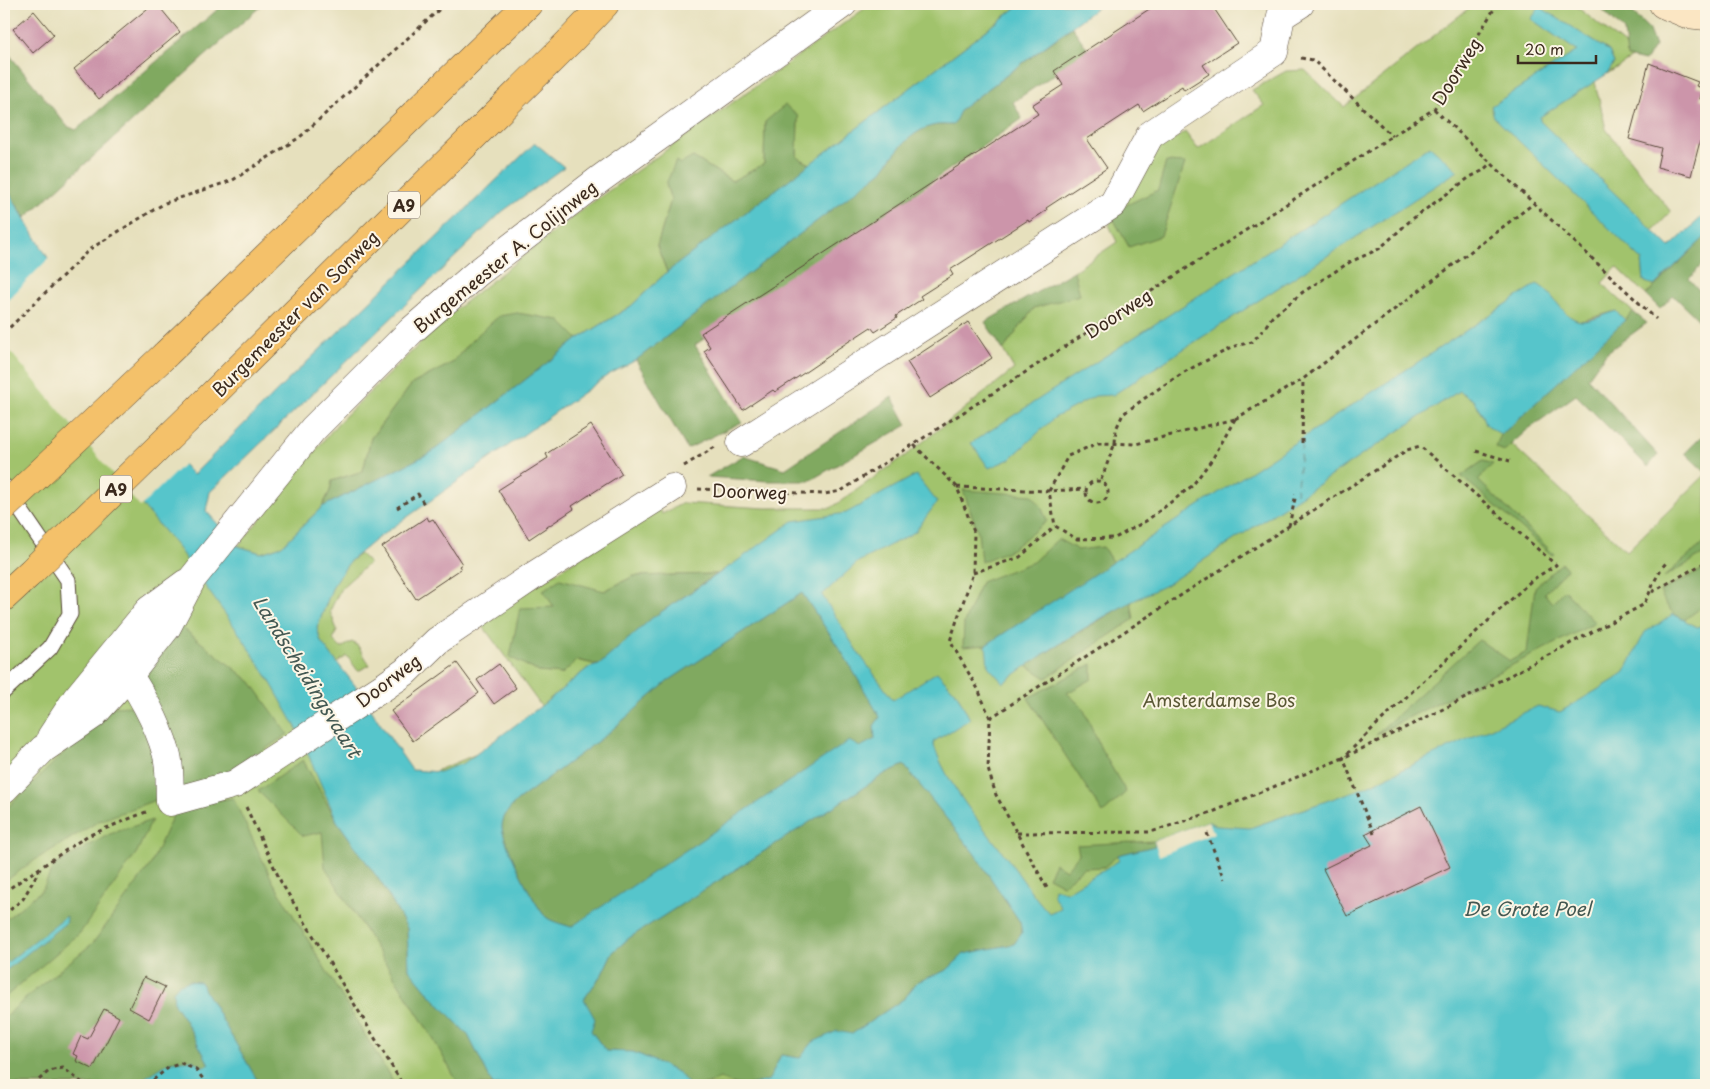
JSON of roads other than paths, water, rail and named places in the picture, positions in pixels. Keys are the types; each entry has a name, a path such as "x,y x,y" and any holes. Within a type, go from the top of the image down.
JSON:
{"highway":[{"path":"4,507 165,355 528,4"},
{"name":"Burgemeester van Sonweg","path":"4,597 201,406 569,42 605,4"}],"main road":[{"path":"1664,4 1687,14 1706,16"}],"street":[{"name":"Burgemeester A. Colijnweg","path":"4,789 43,749 76,699 121,665 149,610 192,579 314,430 355,386 411,331 476,274 600,179 843,4"},
{"path":"741,443 1113,204 1150,135 1274,52 1281,16 1300,4"},
{"name":"Doorweg","path":"121,665 148,706 167,753 170,802 235,784 385,686 405,672 445,636 533,576 672,488"}],"lane":[{"path":"4,486 68,580 70,614 50,648 4,691"}],"water":[{"name":"De Grote Poel","path":"1021,4 1102,4 961,109 953,125 932,126 916,133 897,150 882,171 636,360 608,375 375,540 350,561 333,586 317,628 321,642 357,688 412,770 439,772 464,763 541,706 588,668 599,665 652,618 793,521 846,513 916,475 937,502 915,532 858,562 822,595 857,651 893,700 937,672 957,694 970,719 933,742 939,757 946,773 965,803 1049,913 1061,908 1053,895 1054,888 1066,892 1120,860 1118,855 1155,846 1154,841 1208,821 1217,826 1250,828 1363,788 1538,706 1560,712 1625,672 1645,632 1673,614 1697,627 1706,624 1706,1085 750,1085 769,1080 781,1055 800,1058 813,1042 837,1031 852,1034 905,998 917,982 947,970 964,954 1014,944 1022,933 1020,922 974,853 904,765 886,773 629,938 612,953 602,974 584,999 595,1019 591,1031 606,1051 633,1052 679,1073 689,1085 493,1085 468,1035 409,969 407,928 382,884 337,821 297,729 241,636 178,548 4,339 4,184 70,295 110,368 163,442 193,475 284,384 535,143 564,167 503,211 210,492 206,511 238,546 261,553 282,546 322,507 432,452 578,339 631,306 667,272","holes":["802,593 845,657 880,717 874,726 875,739 860,747 849,741 571,927 554,922 546,917 528,888 503,834 503,819 517,801 606,735 668,681"]},
{"path":"1540,7 1609,51 1614,63 1607,74 1540,117 1540,121 1670,247 1706,213 1706,236 1654,286 1644,281 1642,260 1494,117 1491,106 1577,51 1531,19"},
{"path":"1430,146 1458,171 1113,395 1095,396 1054,418 1010,459 989,468 971,443"},
{"path":"1537,284 1549,293 1569,316 1575,319 1582,321 1590,320 1616,311 1625,320 1501,435 1486,424 1482,413 1473,400 1459,391 1166,585 1082,630 1003,683 988,666 986,645"},
{"path":"66,916 67,922 4,972 4,965"},
{"path":"189,981 200,982 260,1085 133,1085 170,1062 192,1060 204,1067 209,1064 174,1004 173,991 178,985"}],"water label":[{"name":"Landscheidingsvaart","path":"308,676"}],"park label":[{"name":"Amsterdamse Bos","path":"1219,699"}]}
